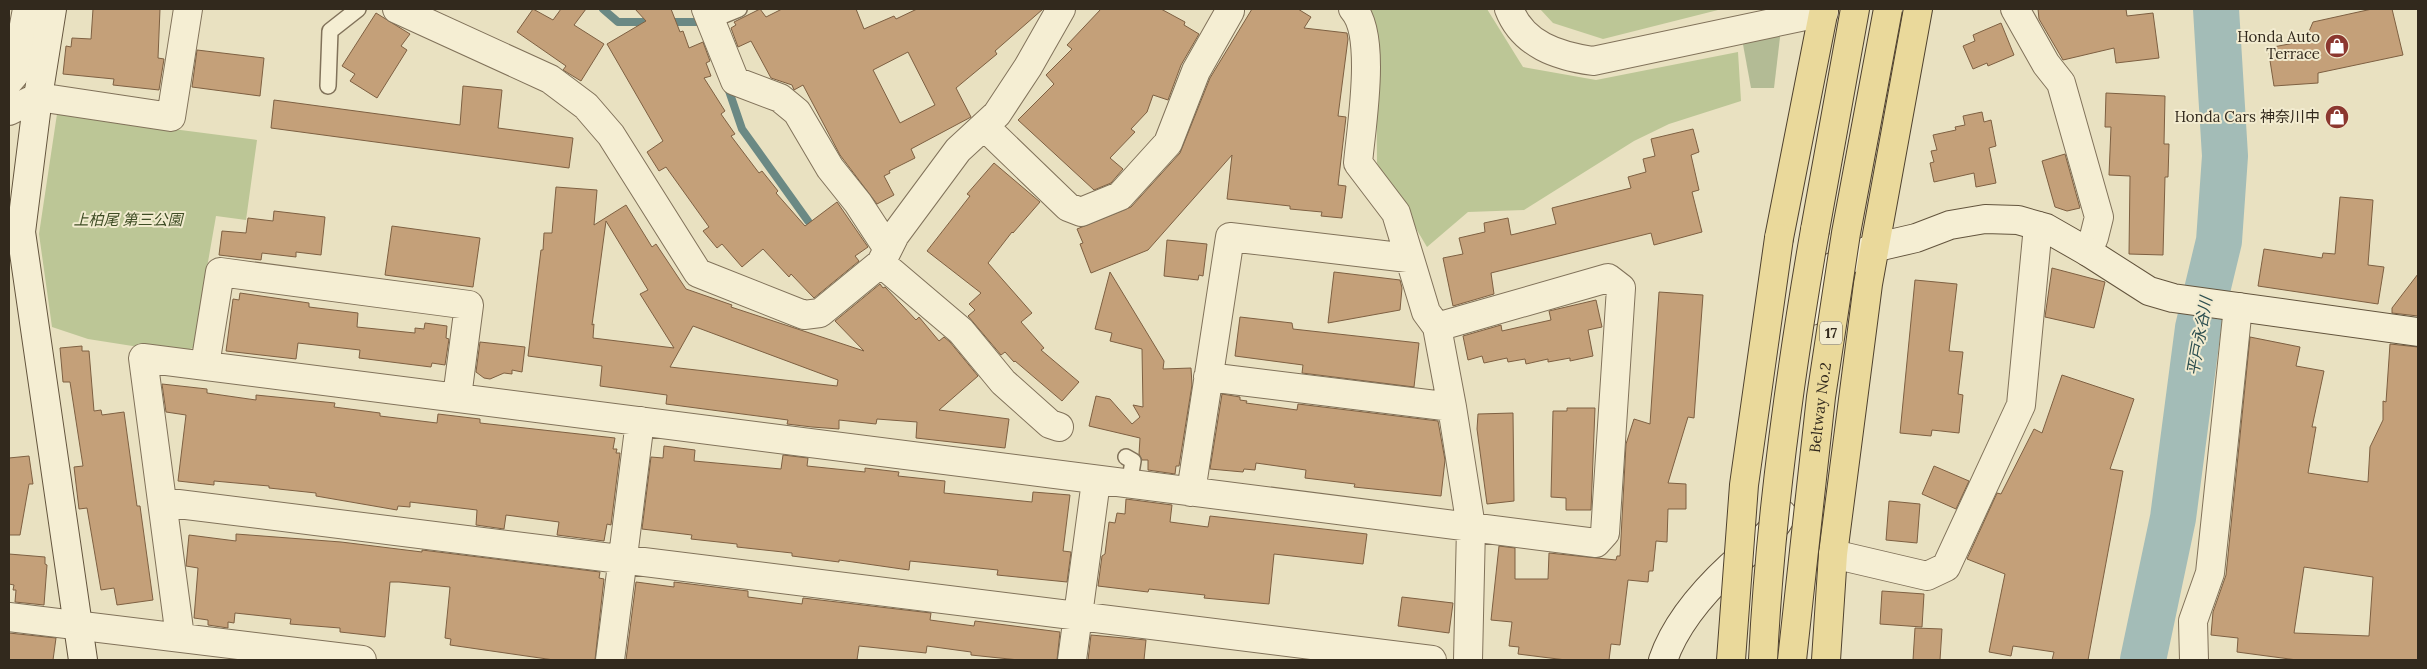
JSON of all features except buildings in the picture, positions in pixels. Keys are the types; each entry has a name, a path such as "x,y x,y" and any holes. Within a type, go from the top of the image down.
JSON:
{"main road":[{"name":"17","path":"1763,660 1769,563 1781,446 1798,330 1854,9"},
{"name":"Beltway No.2","path":"1792,660 1821,397 1846,232 1888,9"},
{"path":"1826,660 1833,554 1873,248 1918,9"},
{"path":"1732,660 1744,486 1779,238 1824,10"}],"street":[{"path":"9,81 15,74 27,9"},
{"path":"52,9 38,96 21,232 84,660"},
{"path":"9,111 38,96 171,117 188,9"},
{"path":"397,9 550,79 586,106 611,135 698,273 804,315 820,313 885,256 895,235 958,150 997,114 1028,68 1062,9"},
{"path":"1353,9 1360,16 1367,61 1358,163 1396,214 1426,312 1437,326 1452,407 1471,527 1468,660"},
{"path":"1508,9 1512,17 1530,39 1564,57 1594,61 1824,10"},
{"path":"2015,9 2046,64 2061,83 2099,217 2088,252"},
{"path":"984,126 1068,207 1081,212 1120,196 1168,143 1196,71 1230,11"},
{"path":"709,14 735,81 780,98 797,112 830,168 858,204 885,256 961,331 1003,382 1050,424 1059,427"},
{"path":"1663,660 1669,644 1704,595 1780,520 1789,496 1799,400 1815,287 1824,271 1873,248 1916,238 1950,225 1985,219 2018,220 2038,226 2088,252 2150,290 2185,300 2418,332"},
{"path":"1833,554 1928,576 1946,567 1997,452 2022,405 2038,226"},
{"path":"1191,492 1230,237 1408,258"},
{"path":"204,366 220,272 469,305 457,397"},
{"path":"180,637 143,358 640,420 1096,481 1596,543 1605,533 1621,288 1608,278 1437,326"},
{"path":"2194,660 2193,621 2210,572 2231,306"},
{"path":"1208,377 1452,407"},
{"path":"610,660 640,420"},
{"path":"1072,660 1096,481"},
{"path":"162,502 1432,660"},
{"path":"9,617 362,660"}],"lane":[{"path":"328,86 330,31 358,9"},
{"path":"709,14 739,9"},
{"path":"1126,457 1133,461 1129,485"}],"green space":[{"path":"1368,9 1487,9 1523,67 1596,80 1738,52 1741,101 1669,124 1634,141 1524,210 1468,212 1427,247 1377,163 1376,51 1371,13"},
{"path":"1540,9 1722,9 1603,39 1553,23"},
{"path":"1781,29 1774,88 1751,88 1742,39"},
{"name":"上柏尾 第三公園","path":"57,114 257,140 246,220 216,216 193,348 177,353 88,339 52,327 39,234"}],"waterway":[{"path":"603,9 618,22 653,22"},
{"name":"平戸永谷川","path":"2143,660 2173,518 2198,328 2219,241 2225,156 2216,9"},
{"path":"667,22 702,22 704,25"},
{"path":"727,85 742,129 808,221"}],"place":[{"name":"Honda Auto Terrace","path":"2337,46"},
{"name":"Honda Cars 神奈川中","path":"2337,117"}]}
